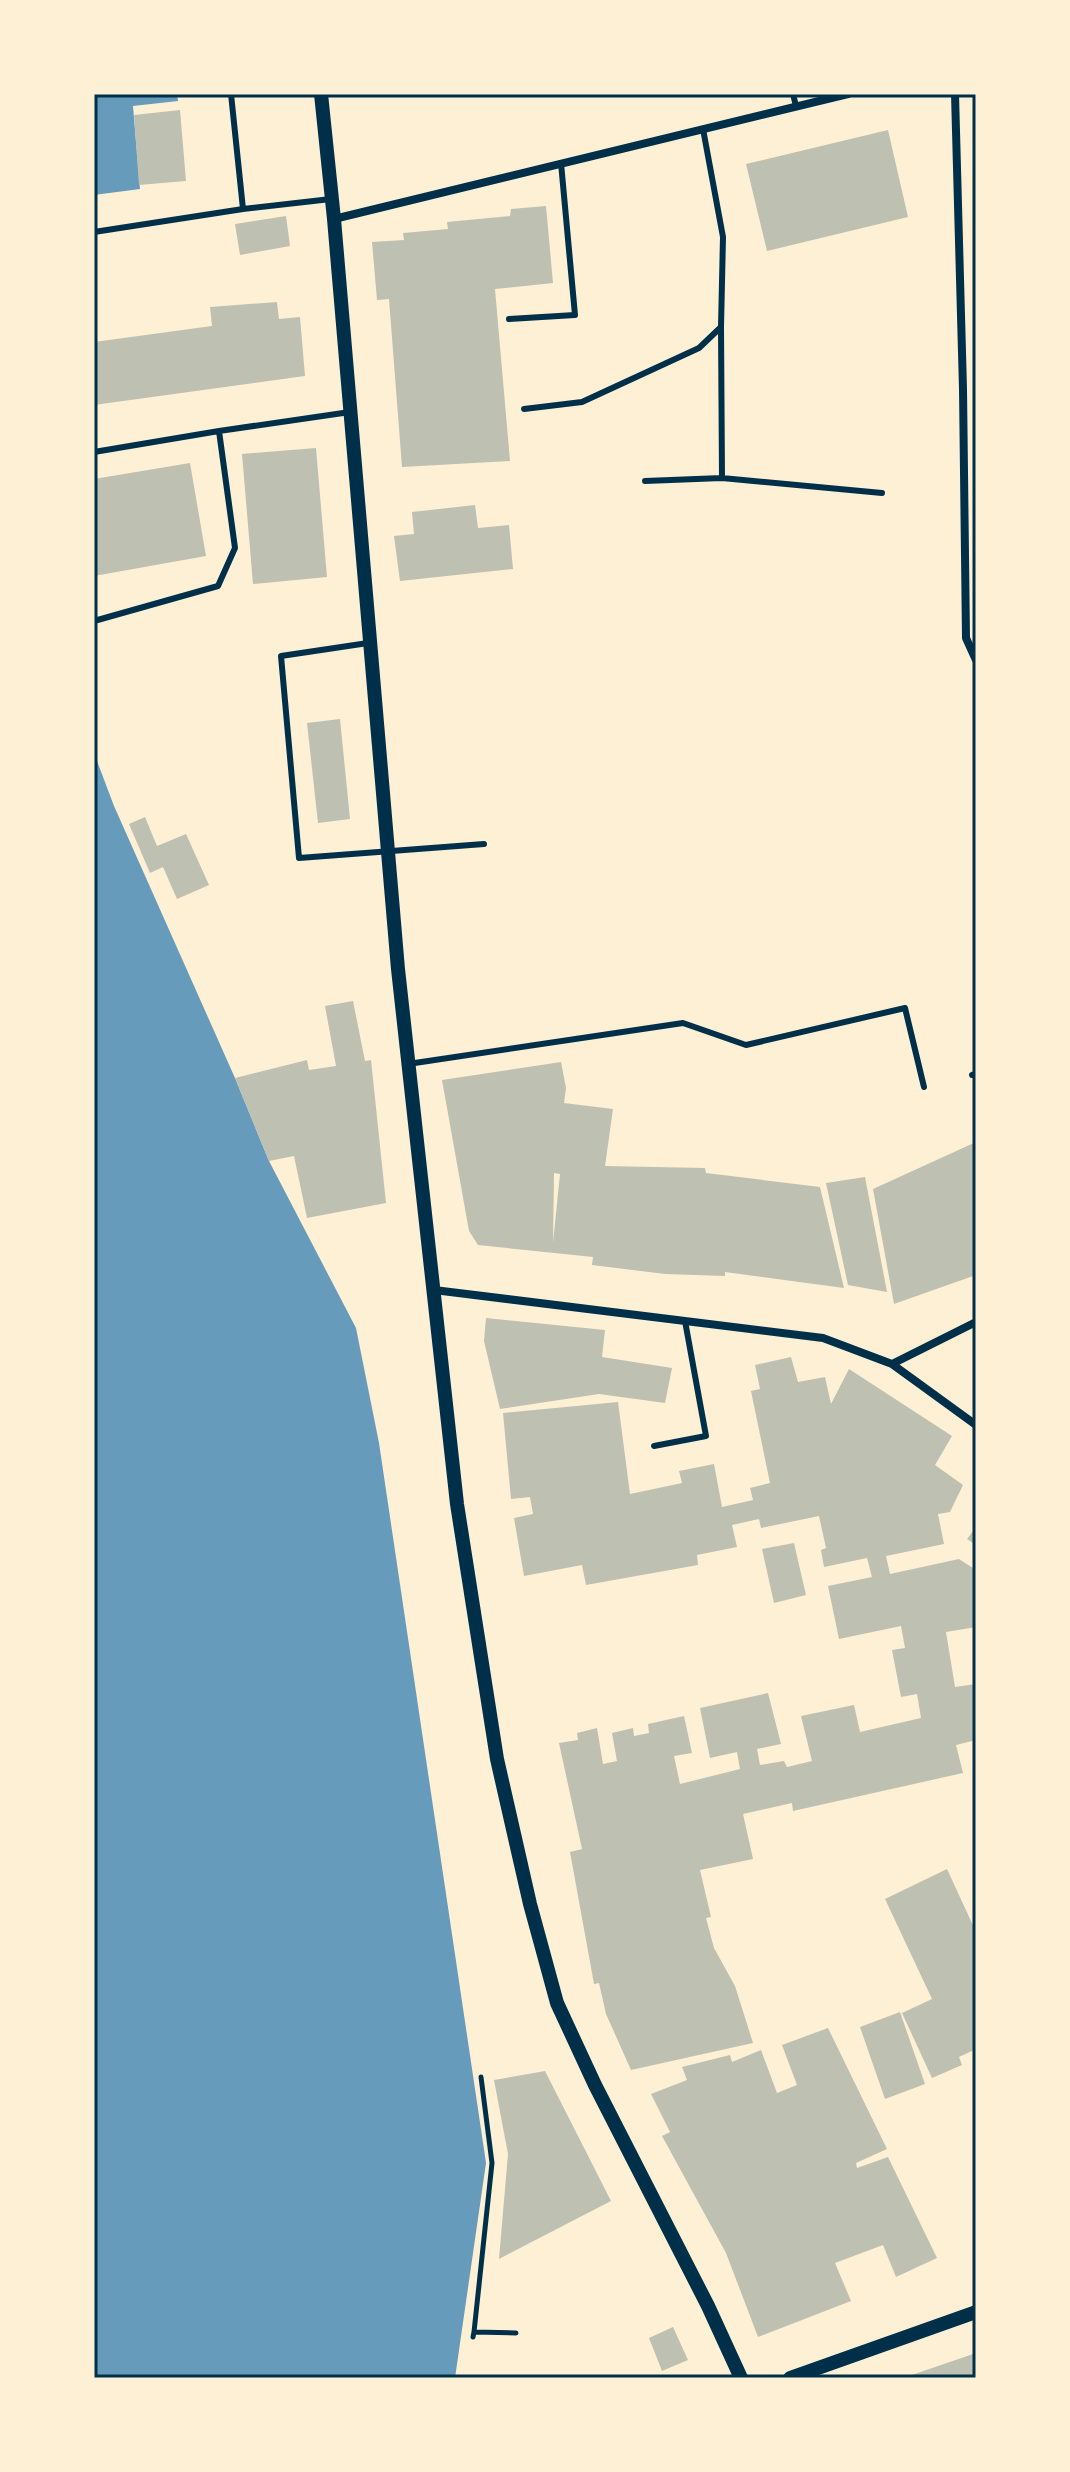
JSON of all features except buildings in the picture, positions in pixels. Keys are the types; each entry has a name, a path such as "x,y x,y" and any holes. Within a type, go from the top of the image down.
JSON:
{"street":[{"path":"321,94 408,1064 457,1504 497,1759 530,1904 557,2003 741,2378"},
{"path":"334,219 848,94"},
{"path":"955,94 966,638 976,660"},
{"path":"963,389 976,389"},
{"path":"434,1290 823,1338 892,1364 976,1425"},
{"path":"892,1364 976,1322"},
{"path":"790,2378 976,2313"}],"lane":[{"path":"231,94 243,209"},
{"path":"793,94 796,106"},
{"path":"703,129 723,237 722,478"},
{"path":"509,319 575,315 561,163"},
{"path":"94,232 332,199"},
{"path":"524,409 582,402 699,348 721,327"},
{"path":"94,452 350,412"},
{"path":"94,621 218,586 235,548 219,431"},
{"path":"645,481 722,478 882,493"},
{"path":"370,643 281,656 299,858 484,844"},
{"path":"408,1064 683,1023 746,1045 905,1008 924,1087"},
{"path":"654,1446 706,1436 685,1321"}],"path":[{"path":"481,2077 492,2163 473,2335 516,2333"}],"water":[{"path":"94,94 177,94 178,101 133,106 140,189 94,195"},
{"path":"94,753 114,806 269,1161 356,1328 379,1443 486,2163 455,2378 94,2378"}]}
